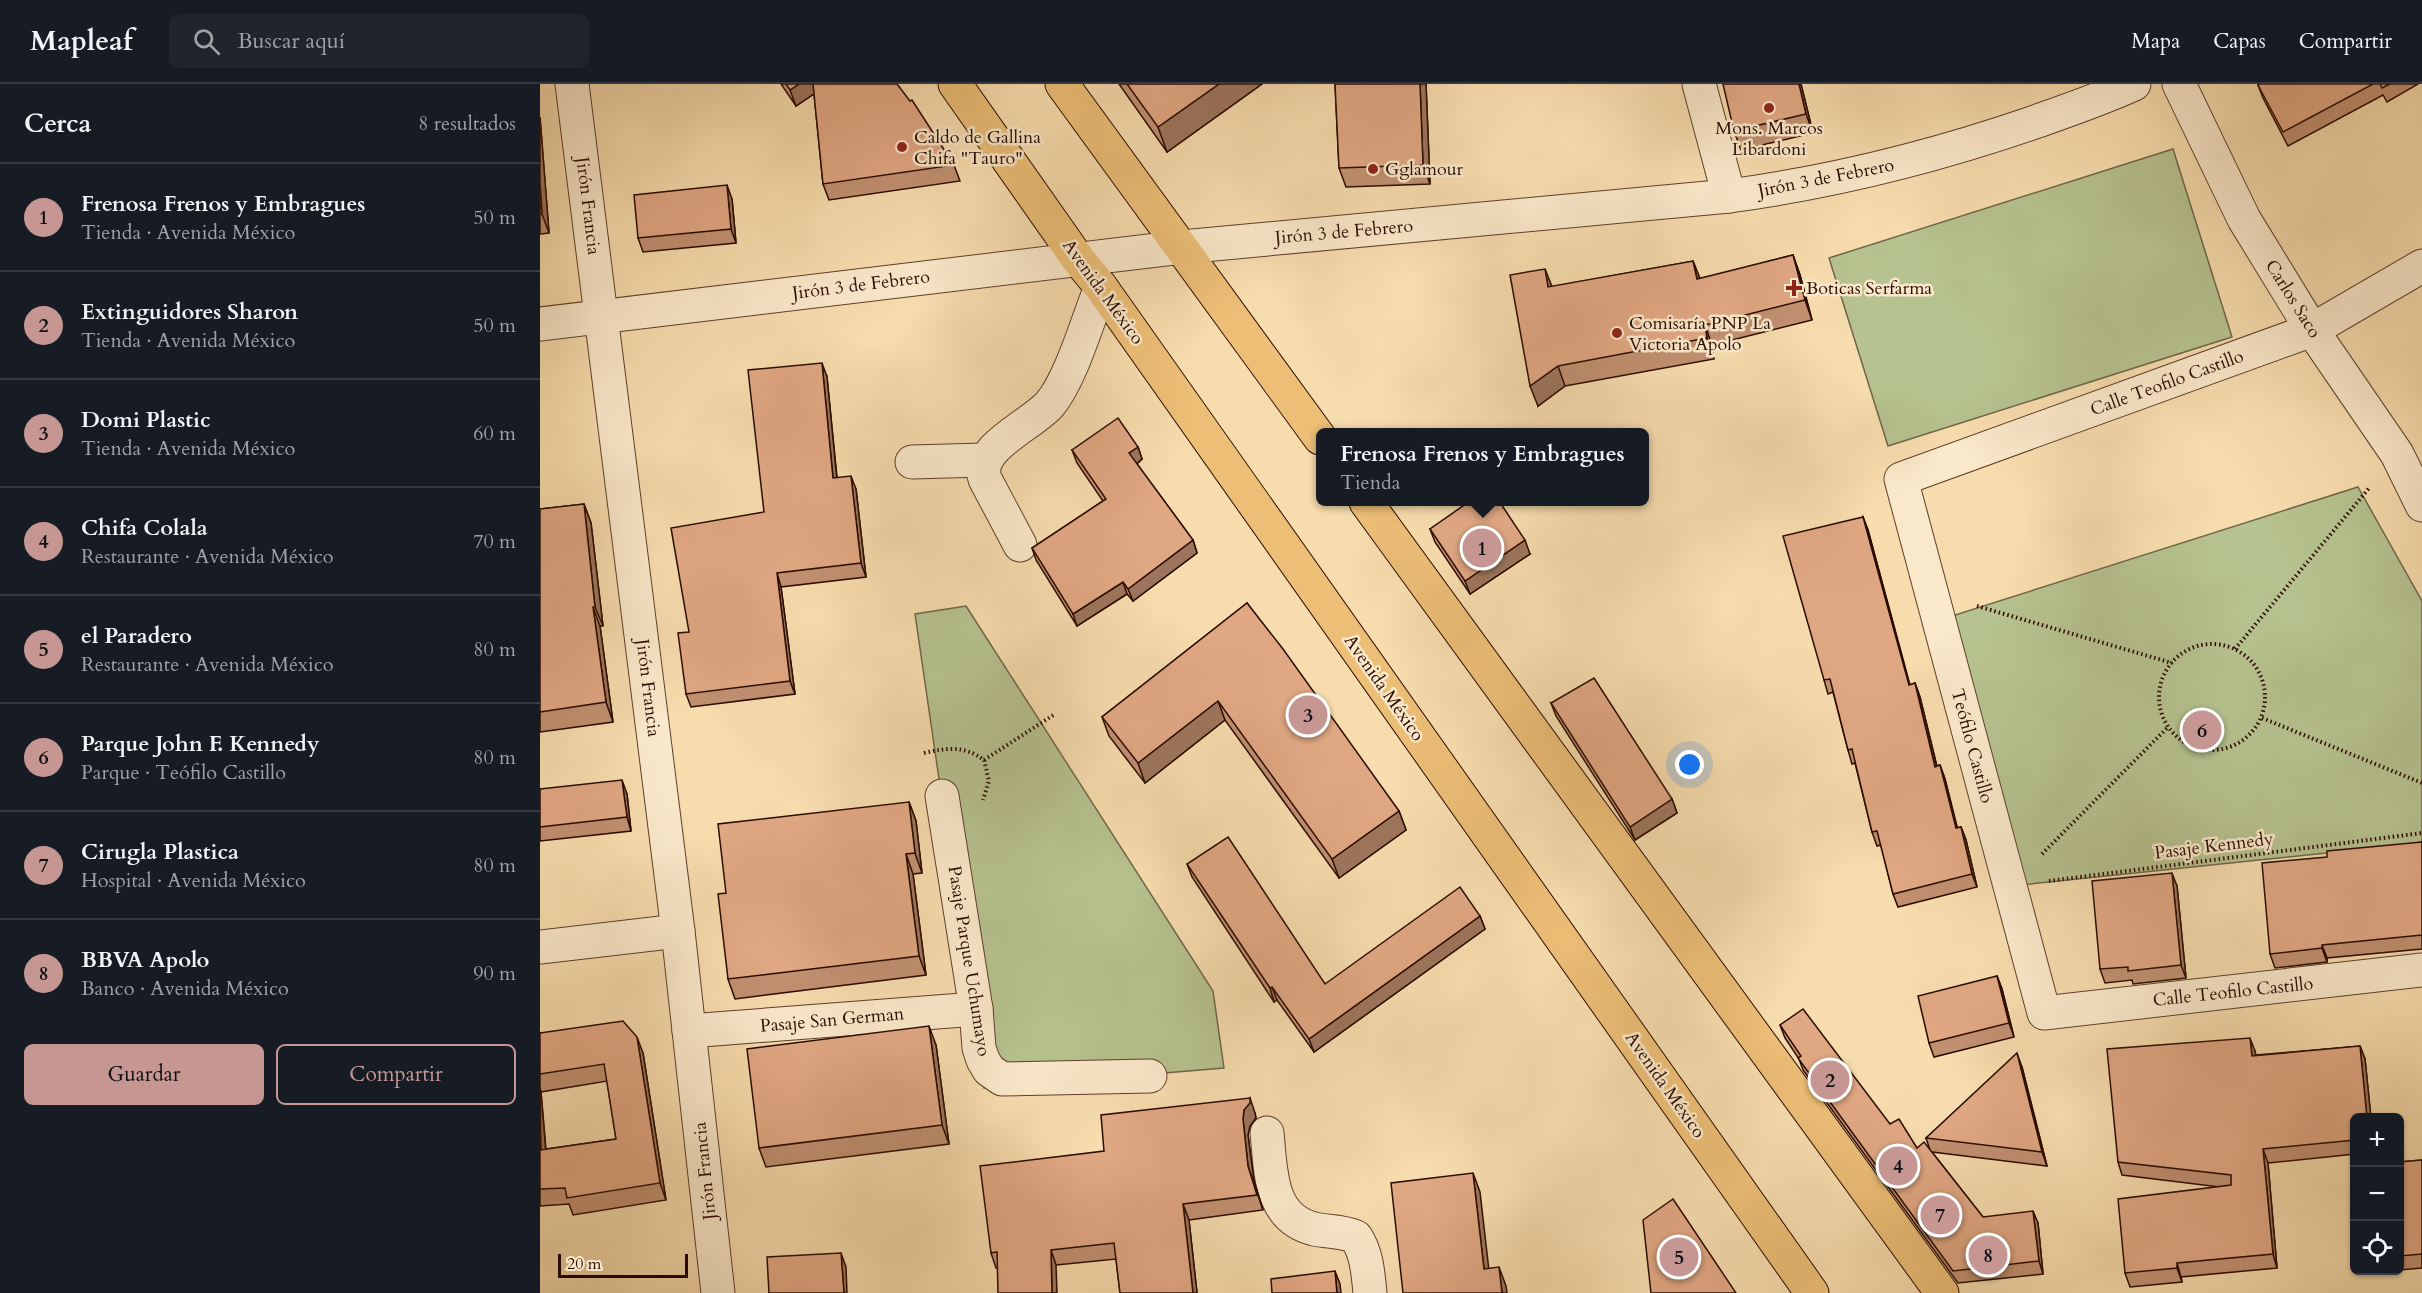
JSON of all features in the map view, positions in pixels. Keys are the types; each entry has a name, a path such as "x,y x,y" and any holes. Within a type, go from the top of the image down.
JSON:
{"main road":[{"name":"Avenida México","path":"955,84 1812,1293"},
{"path":"1062,84 1316,432"},
{"path":"1370,506 1942,1293"}],"street":[{"name":"Jirón Francia","path":"572,84 678,931 718,1293"},
{"path":"1699,84 1729,196"},
{"name":"Jirón 3 de Febrero","path":"540,324 1182,247 1729,196 1790,188 1869,172 1969,145 2064,112 2134,84"},
{"name":"Carlos Saco","path":"2179,84 2244,219 2312,330 2397,454 2422,505"},
{"name":"Calle Teofilo Castillo","path":"1901,479 2312,330 2422,266"},
{"path":"1020,545 985,479 982,471 984,460 994,449 1049,405 1061,386 1101,287"},
{"path":"912,462 984,460"},
{"name":"Teófilo Castillo","path":"1901,479 2044,1013"},
{"name":"Pasaje Parque Uchumayo","path":"942,795 982,1060 994,1075 1002,1079 1150,1076"},
{"path":"540,947 678,931"},
{"name":"Calle Teofilo Castillo","path":"2044,1013 2422,970"},
{"name":"Pasaje San German","path":"689,1031 975,1008"},
{"path":"1267,1133 1272,1181 1283,1210 1292,1219 1314,1229 1356,1237 1368,1268 1370,1293"}],"path":[{"path":"2235,649 2397,454"},
{"path":"1931,592 2172,663"},
{"path":"2218,644 2235,649 2248,658 2258,670 2265,686 2266,701 2262,718 2253,732 2240,743 2226,749 2209,751 2193,747 2179,739 2168,727 2161,711 2159,694 2163,677 2172,663 2185,652 2201,645 2218,644"},
{"path":"984,760 1055,714"},
{"path":"2262,718 2422,783"},
{"path":"2010,886 2168,727"},
{"name":"Pasaje Kennedy","path":"2010,886 2422,833"}],"green space":[{"path":"2173,149 2232,337 1888,446 1829,258"},
{"path":"2358,487 2422,601 2422,843 2021,885 1952,616"},
{"path":"966,606 1213,991 1224,1068 984,1088 915,614"}],"building":[{"path":"786,84 799,84 790,90"},
{"path":"813,84 897,84 910,101 912,100 954,165 823,184"},
{"path":"1127,84 1219,84 1158,127"},
{"path":"1335,84 1420,84 1423,165 1339,168"},
{"name":"Mons. Marcos Libardoni","path":"1723,84 1799,84 1806,114 1734,131"},
{"path":"2373,84 2283,132 2258,85"},
{"path":"540,184 542,214 540,214"},
{"path":"727,185 731,229 638,238 634,195"},
{"path":"1793,255 1805,300 1705,325 1707,338 1558,366 1530,386 1510,275 1545,269 1548,287 1693,261 1697,279"},
{"path":"822,363 833,478 851,476 861,563 777,573 790,681 686,694 678,633 689,632 671,528 764,512 748,370"},
{"path":"1118,418 1138,447 1129,453 1193,540 1128,589 1123,582 1073,614 1032,548 1106,499 1072,450"},
{"path":"584,504 595,607 593,607 606,702 540,712 540,509"},
{"path":"1463,506 1502,506 1525,540 1465,581 1430,529"},
{"path":"1863,517 1909,685 1915,683 1935,767 1940,765 1956,828 1961,827 1972,874 1893,894 1877,831 1872,832 1852,749 1848,750 1830,679 1824,680 1783,536"},
{"path":"1247,603 1283,649 1399,811 1332,859 1218,701 1138,763 1102,717"},
{"path":"1594,678 1672,799 1630,827 1551,703"},
{"path":"622,780 627,817 540,827 540,789"},
{"path":"909,802 915,853 906,854 919,956 728,979 718,894 726,893 718,824"},
{"path":"1228,837 1325,984 1460,887 1480,916 1309,1039 1272,987 1270,988 1187,864"},
{"path":"2422,842 2422,935 2322,945 2322,948 2270,954 2262,863 2327,857 2327,851"},
{"path":"2172,873 2181,965 2128,971 2128,967 2100,969 2092,881"},
{"path":"1997,976 2009,1023 1929,1043 1918,996"},
{"path":"1803,1009 1890,1124 1899,1119 1917,1148 1924,1142 1983,1217 2033,1211 2039,1261 1953,1271 1798,1058 1801,1056 1780,1025"},
{"path":"623,1021 637,1037 660,1183 567,1198 565,1188 540,1189 540,1139 541,1150 616,1139 604,1064 540,1074 540,1033"},
{"path":"929,1026 942,1125 759,1148 747,1049"},
{"path":"2250,1038 2252,1056 2360,1046 2367,1113 2350,1113 2350,1140 2263,1149 2273,1254 2177,1263 2177,1268 2125,1273 2118,1199 2231,1185 2231,1175 2118,1162 2107,1049"},
{"path":"2017,1053 2042,1152 1926,1138"},
{"path":"1250,1098 1250,1103 1244,1110 1243,1119 1248,1166 1257,1195 1183,1204 1193,1293 1120,1293 1114,1243 1051,1250 1052,1293 998,1293 997,1252 991,1253 980,1166 1104,1151 1101,1115"},
{"path":"2422,1160 2422,1254 2404,1256 2404,1162"},
{"path":"1473,1173 1484,1269 1499,1267 1502,1293 1403,1293 1391,1183"},
{"path":"1673,1199 1736,1293 1651,1293 1643,1220"},
{"path":"841,1253 844,1293 769,1293 767,1257"},
{"path":"1335,1271 1337,1293 1272,1293 1271,1279"}],"place":[{"name":"Mons. Marcos Libardoni","path":"1769,108"},
{"name":"Caldo de Gallina Chifa \"Tauro\"","path":"902,147"},
{"name":"Gglamour","path":"1373,169"},
{"name":"Boticas Serfarma","path":"1794,288"},
{"name":"Comisaría PNP La Victoria Apolo","path":"1617,333"},
{"name":"Frenosa Frenos y Embragues","path":"1482,548"},
{"name":"Domi Plastic","path":"1308,715"},
{"name":"Parque John F. Kennedy","path":"2202,730"},
{"name":"Extinguidores Sharon","path":"1830,1080"},
{"name":"Chifa Colala","path":"1898,1166"},
{"name":"Cirugla Plastica","path":"1940,1215"},
{"name":"BBVA Apolo","path":"1988,1255"},
{"name":"el Paradero","path":"1679,1257"}]}
